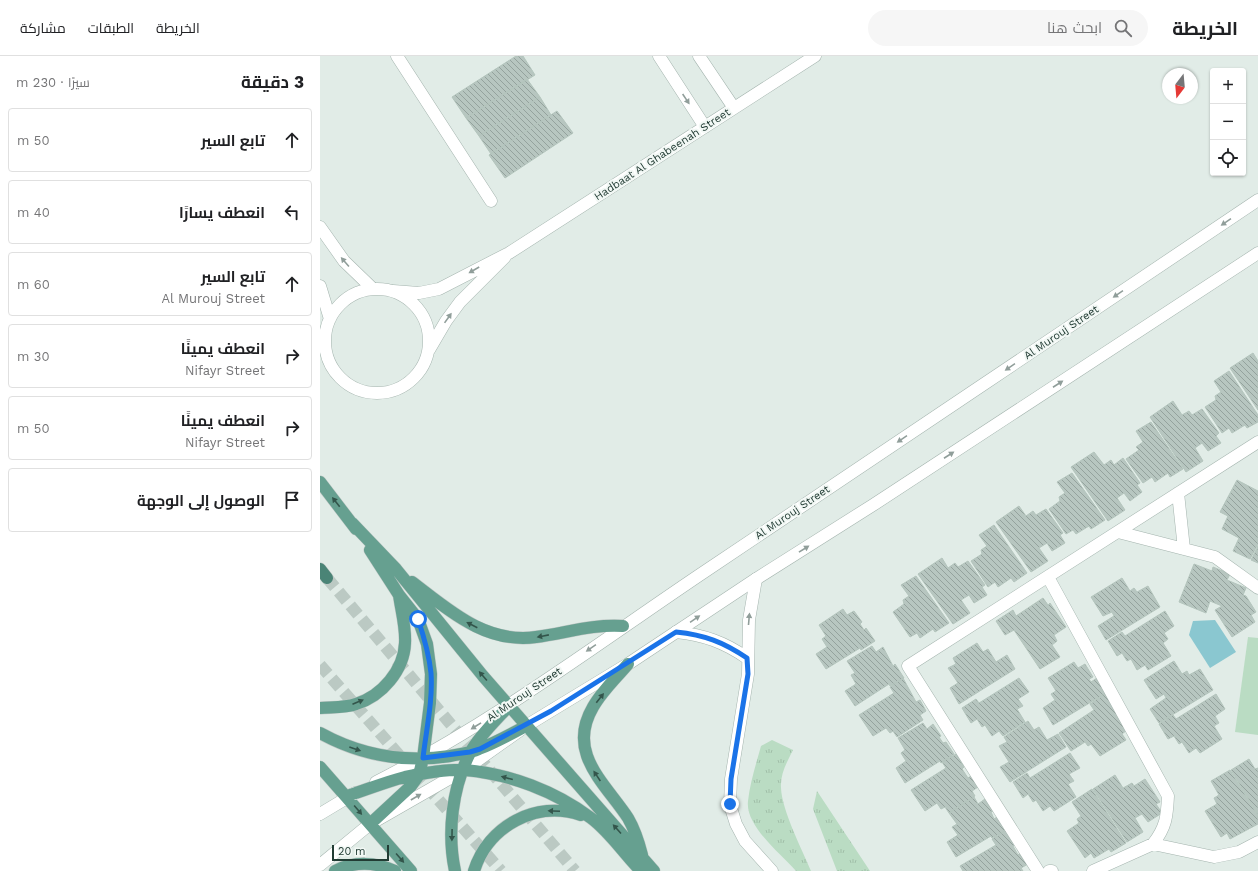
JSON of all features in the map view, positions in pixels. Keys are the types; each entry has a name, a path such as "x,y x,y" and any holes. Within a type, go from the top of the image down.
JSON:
{"main road":[{"path":"320,482 352,522 396,569 483,676 654,871"},
{"path":"352,522 399,594 418,619 427,644 431,674 430,703 423,758 419,774 411,786 370,824"},
{"path":"396,569 468,624 495,634 509,637 534,637 594,626 623,626"},
{"path":"320,708 357,704 390,682 401,665 405,644 399,594"},
{"path":"628,664 593,707 586,724 585,744 586,754 595,773 633,827 643,858"},
{"path":"455,871 452,840 453,817 457,793 464,770 470,752 509,706"},
{"path":"320,733 343,744 366,752 391,757 423,758 470,752 526,726"},
{"path":"320,767 347,796 411,871"},
{"path":"347,796 404,777 419,774 464,770 499,776 538,787 559,797 592,819 641,871"},
{"path":"474,871 477,859 489,840 506,825 526,815 548,810 571,812 592,819"},
{"path":"335,871 347,866 368,864 382,866 396,871"}],"street":[{"path":"397,56 491,200"},
{"path":"659,56 704,127"},
{"path":"699,56 734,108"},
{"name":"Hadbaat Al Ghabeenah Street","path":"393,291 419,293 439,289 509,253 815,56"},
{"name":"Al Murouj Street","path":"320,814 347,796 423,758 509,706 623,626 1258,200"},
{"path":"320,227 344,261 373,289"},
{"name":"Hadbaat Al Ghabeenah Street","path":"428,351 446,321 460,302 486,278 509,253"},
{"path":"320,865 370,824 464,770 526,726 628,664 756,579 873,505 1258,253"},
{"path":"320,286 330,318"},
{"path":"373,289 393,291 414,304 422,314 427,326 429,338 428,351 424,362 409,382 386,392 361,390 349,384 332,366 327,355 325,343 326,330 330,318 336,309 352,295 373,289"},
{"path":"1038,871 908,666 1258,442"},
{"path":"1178,493 1184,549"},
{"path":"1118,532 1215,557 1258,588"},
{"path":"1048,577 1168,796 1167,818 1162,832 1153,844 1093,871"},
{"path":"756,579 749,620 746,690 731,779 730,804 736,824 745,841 772,871"},
{"path":"676,632 695,634 728,645 747,658"},
{"path":"1153,844 1214,857 1239,852 1258,842"}],"green space":[{"path":"1248,637 1258,638 1258,735 1235,732"},
{"path":"772,740 793,750 784,768 781,783 782,797 789,819 811,871 796,871 773,848 758,830 752,820 749,810 748,801 750,787 761,746"},
{"path":"817,791 870,871 837,871 813,809"}],"water":[{"path":"1215,620 1236,652 1210,668 1189,635 1193,621"}],"building":[{"path":"516,56 523,56 535,75 466,118 452,97"},
{"path":"527,79 540,97 479,136 466,118"},
{"path":"540,97 551,115 491,154 479,136"},
{"path":"557,111 573,133 505,178 489,155"},
{"path":"1253,353 1258,361 1258,410 1230,368"},
{"path":"1229,371 1258,415 1258,422 1247,428 1245,425 1232,433 1229,428 1222,433 1205,407 1216,400 1215,396 1221,392 1214,381"},
{"path":"1173,401 1182,415 1189,411 1192,415 1202,409 1219,433 1216,436 1221,443 1208,451 1202,443 1195,448 1203,461 1186,472 1150,417"},
{"path":"1151,422 1183,469 1170,477 1168,473 1155,482 1152,477 1143,483 1126,459 1139,450 1136,447 1143,442 1136,431"},
{"path":"1094,452 1104,465 1111,460 1114,465 1123,458 1140,483 1137,485 1142,492 1130,501 1124,493 1117,498 1125,510 1108,521 1071,467"},
{"path":"1072,473 1105,520 1091,529 1089,526 1076,534 1073,530 1066,534 1049,509 1060,501 1059,497 1065,493 1057,482"},
{"path":"1237,480 1258,491 1258,544 1250,559 1233,551 1239,538 1222,529 1228,516 1220,512"},
{"path":"1019,506 1026,516 1033,511 1036,515 1046,509 1063,533 1060,535 1065,543 1052,551 1047,543 1039,548 1048,561 1031,572 996,522"},
{"path":"994,525 1027,573 1014,582 1011,578 998,587 995,582 988,587 971,561 982,554 981,550 987,546 979,535"},
{"path":"1258,546 1258,563 1251,560"},
{"path":"942,558 948,568 955,563 958,567 968,561 985,585 982,587 987,595 974,603 969,595 961,600 970,613 953,624 918,574"},
{"path":"1194,564 1212,571 1213,567 1230,574 1227,580 1246,588 1243,595 1246,596 1256,612 1251,615 1255,622 1232,637 1215,610 1222,606 1210,601 1206,613 1179,602"},
{"path":"916,576 949,623 935,632 933,629 920,638 917,633 910,637 893,612 904,604 903,600 909,596 901,585"},
{"path":"1122,578 1130,591 1134,588 1137,592 1148,586 1160,607 1106,640 1098,626 1114,616 1112,612 1103,616 1091,597"},
{"path":"1043,598 1048,605 1050,603 1066,627 1054,635 1057,641 1052,645 1060,657 1040,669 1014,630 1005,635 996,621 1013,610 1016,616"},
{"path":"843,609 847,615 854,611 862,622 860,624 864,630 866,628 875,641 861,650 860,648 826,669 816,654 827,647 822,639 826,636 819,625"},
{"path":"1165,611 1174,626 1164,633 1168,639 1163,643 1171,656 1148,670 1145,665 1137,670 1131,659 1127,661 1122,653 1117,656 1108,641 1122,632 1125,636"},
{"path":"977,643 983,652 988,649 996,662 1007,655 1015,669 959,704 950,688 958,683 948,668 956,664 953,658"},
{"path":"872,646 876,652 883,647 893,666 895,664 904,678 890,686 889,684 855,706 845,691 856,684 851,675 855,673 847,661"},
{"path":"1174,661 1182,674 1187,671 1189,675 1200,669 1213,690 1159,723 1150,709 1166,698 1164,694 1156,699 1144,680"},
{"path":"1074,662 1078,668 1085,664 1093,677 1089,679 1091,682 1097,678 1106,693 1053,725 1043,708 1055,700 1051,694 1056,691 1048,678"},
{"path":"903,678 916,702 920,700 926,711 920,715 923,720 897,737 893,731 890,733 886,728 873,736 859,715 894,693 890,687"},
{"path":"1019,678 1029,692 1018,699 1023,706 1017,709 1025,722 1003,736 999,731 992,736 985,725 982,727 977,719 971,723 962,708 976,699 979,703"},
{"path":"1106,693 1127,730 1122,734 1126,740 1100,756 1091,744 1088,746 1085,742 1071,751 1059,733 1094,710 1090,704"},
{"path":"1216,694 1225,709 1215,716 1219,723 1214,726 1222,739 1200,753 1196,748 1189,753 1182,742 1179,744 1174,736 1168,739 1159,724 1173,715 1176,719"},
{"path":"1028,721 1034,730 1039,727 1047,740 1058,734 1066,747 1010,782 1000,767 1009,762 999,746 1007,742 1004,737"},
{"path":"923,723 927,729 933,724 941,736 939,737 943,743 946,742 954,754 905,783 896,768 906,761 901,753 905,750 898,738"},
{"path":"1070,753 1080,768 1069,774 1074,781 1068,784 1076,797 1054,811 1050,806 1043,811 1036,800 1033,802 1028,794 1023,798 1013,782 1027,773 1030,778"},
{"path":"956,754 964,767 962,769 968,778 971,776 978,787 972,791 975,796 949,813 945,807 941,809 937,803 925,811 911,790 946,768 942,762"},
{"path":"1249,759 1255,769 1258,768 1258,815 1231,770"},
{"path":"1230,770 1258,816 1258,824 1230,839 1227,833 1221,837 1205,811 1217,804 1214,798 1219,795 1211,781"},
{"path":"1115,775 1123,788 1132,783 1134,786 1145,779 1160,802 1156,804 1162,813 1148,822 1142,814 1135,818 1143,832 1127,842 1093,789"},
{"path":"1092,789 1126,843 1111,852 1109,849 1094,858 1091,853 1085,858 1067,831 1079,823 1077,819 1081,816 1072,802"},
{"path":"974,797 978,804 985,799 993,811 991,812 994,819 997,817 1006,830 992,838 991,836 956,857 947,842 958,835 952,827 957,824 949,813"},
{"path":"1006,830 1015,845 1013,846 1018,855 1021,853 1028,864 1021,868 1023,871 963,871 960,866 996,845 992,839"}],"tunnel":[{"path":"327,578 575,871"},
{"path":"320,665 501,871"}],"route":[{"path":"418,619 427,644 431,674 430,703 423,758 439,757 480,749 526,726 628,664 676,632 695,634 728,645 747,658 748,674 731,779 730,804"}]}
